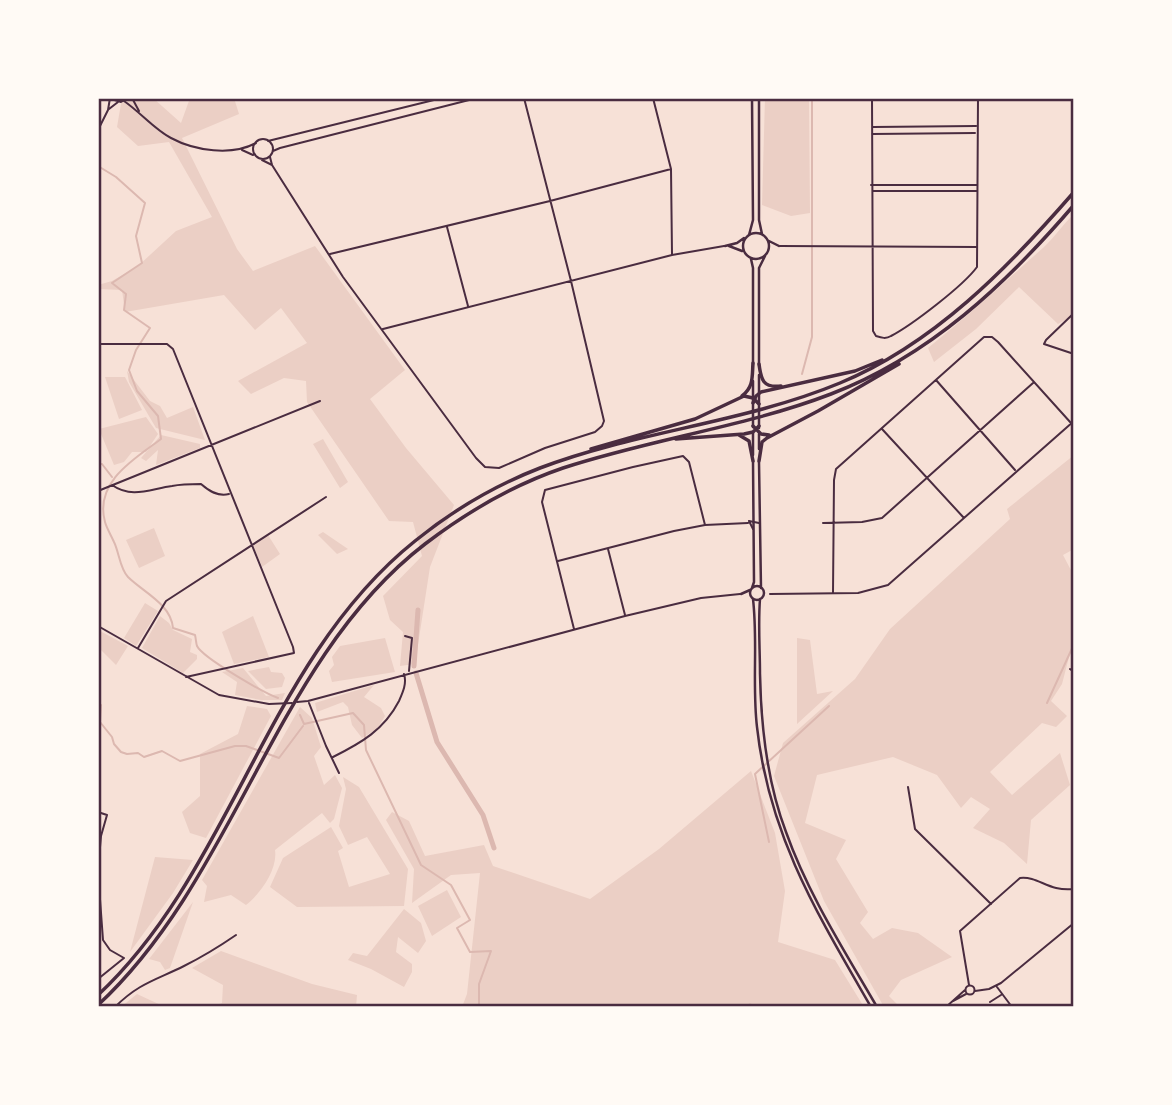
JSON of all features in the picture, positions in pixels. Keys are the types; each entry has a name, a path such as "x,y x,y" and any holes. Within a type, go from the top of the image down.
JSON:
{"highway":[{"path":"744,252 743,244 752,219 752,98"},
{"path":"759,98 759,220 762,234 779,246"},
{"path":"541,468 592,451 764,409 839,384 924,336 976,296 1044,228 1074,192"},
{"path":"759,461 762,442 773,434 888,371 943,333 997,287 1074,205"},
{"path":"725,246 737,243 747,236 762,234"},
{"path":"768,240 768,252"},
{"path":"725,246 744,252 751,259 762,589 761,705 775,797 785,830 813,895 877,1007"},
{"path":"779,246 768,252 759,268 759,404 753,461 751,598 755,705 760,751 780,832 802,883 871,1007"},
{"path":"751,259 765,256"},
{"path":"98,1005 123,981 159,938 190,891 316,669 380,585 421,547 466,514 504,492 565,467 834,393 920,349"},
{"path":"754,400 759,393 855,371 897,353"},
{"path":"738,399 749,390 753,363"},
{"path":"759,364 761,378 769,386 808,383"},
{"path":"98,995 152,933 177,896 283,708 338,620 388,564 416,540 467,505 541,468 586,451 695,419 738,399 749,396 759,404"},
{"path":"646,445 690,437 737,435 756,429 766,435 773,434"},
{"path":"737,435 749,441 753,461"},
{"path":"741,594 752,589 762,589 770,593"},
{"path":"741,594 751,598 770,593"}],"street":[{"path":"98,130 108,110 110,98 118,103"},
{"path":"108,110 128,98"},
{"path":"132,98 140,112"},
{"path":"241,150 261,140 268,141 442,98"},
{"path":"477,98 280,148 270,157 272,166 329,254 476,458 485,467 499,468 545,448 595,432 604,424 525,99"},
{"path":"653,98 671,169 672,255"},
{"path":"872,98 873,331 876,336 883,338 893,335 932,307 973,273 978,262 978,98"},
{"path":"124,101 170,138 200,148 241,150 272,166"},
{"path":"872,127 977,126"},
{"path":"879,134 883,127"},
{"path":"969,127 969,133"},
{"path":"871,134 977,133"},
{"path":"268,141 273,152"},
{"path":"255,155 253,149 256,143"},
{"path":"261,159 270,157"},
{"path":"329,254 671,169"},
{"path":"968,184 970,191"},
{"path":"871,185 978,185"},
{"path":"880,191 881,185"},
{"path":"872,191 977,191"},
{"path":"447,225 468,307"},
{"path":"382,329 672,255 725,246"},
{"path":"779,246 977,247"},
{"path":"1074,313 1044,344 1074,354"},
{"path":"770,593 834,593 868,592 888,585 1072,422 992,337 984,337 836,469 834,593"},
{"path":"98,344 170,345 173,349 294,653 185,677"},
{"path":"935,379 1016,471"},
{"path":"823,523 862,522 882,518 1034,382"},
{"path":"98,491 320,401"},
{"path":"882,429 965,519"},
{"path":"574,629 542,502 545,491 678,456 686,458 705,525"},
{"path":"110,486 141,494 175,485 201,484 209,491 222,496 230,494"},
{"path":"137,649 166,601 326,497"},
{"path":"557,561 705,525 748,523 753,520 759,523"},
{"path":"748,523 754,530"},
{"path":"607,548 625,616"},
{"path":"98,626 219,695 241,701 278,704 308,701 408,672 625,616 701,598 741,594"},
{"path":"405,636 412,638 408,672"},
{"path":"1070,669 1074,671"},
{"path":"332,757 363,742 382,727 400,699 406,681 404,674"},
{"path":"308,701 340,773"},
{"path":"908,787 915,829 991,905"},
{"path":"98,812 107,815 101,836 98,871 103,940 110,950 124,958 98,979"},
{"path":"946,1007 969,985 960,932 1020,878 1029,877 1057,890 1074,889"},
{"path":"949,1004 975,991 996,986 1074,923"},
{"path":"115,1007 128,993 148,981 183,966 236,935"},
{"path":"107,972 111,978"},
{"path":"969,985 973,986 975,991"},
{"path":"996,986 1012,1007"},
{"path":"124,989 128,993"},
{"path":"966,989 968,994"},
{"path":"990,1002 1002,993"}],"shaded area":[{"path":"122,98 153,98 181,123 190,98 234,98 239,114 182,138 237,249 253,271 315,246 405,370 370,399 406,448 454,505 430,567 415,664 400,666 403,632 390,620 383,596 422,556 413,522 389,521 307,402 306,381 284,378 251,394 238,381 307,343 281,308 255,330 224,295 125,312 122,290 98,289 98,285 112,281 138,266 176,231 212,217 169,142 138,146 117,127"},
{"path":"765,98 809,98 810,213 791,216 762,205"},
{"path":"1074,214 1074,315 1058,324 1019,287 976,329 934,362 928,348 1044,247"},
{"path":"127,371 150,401 160,406 167,418 193,407 205,440 156,428 129,382"},
{"path":"105,377 125,377 142,410 119,419"},
{"path":"146,417 158,434 146,452 132,452 124,462 114,465 99,429"},
{"path":"161,435 200,444 200,448 156,465 158,450 146,461 141,458"},
{"path":"323,439 348,482 340,488 313,444"},
{"path":"1074,455 1074,549 1063,555 1074,576 1074,638 1062,684 1051,701 1067,716 1056,727 1042,723 990,772 1012,795 1060,753 1070,785 1031,820 1027,864 1004,843 973,828 990,809 971,797 961,808 937,775 893,757 817,775 805,823 846,840 836,859 868,912 860,923 873,939 892,928 918,933 952,957 901,980 889,996 900,1007 884,1007 824,901 774,776 783,743 855,679 890,629 1010,519 1007,509"},
{"path":"154,528 165,556 139,568 126,540"},
{"path":"323,532 348,549 337,554 318,535"},
{"path":"268,535 280,554 262,567 253,545"},
{"path":"145,603 158,611 136,646 124,638"},
{"path":"160,616 173,630 192,639 190,652 197,655 197,659 183,673 142,648"},
{"path":"253,616 269,657 234,664 222,632"},
{"path":"100,631 128,646 116,665 98,647"},
{"path":"385,638 395,672 332,682 329,671 334,665 332,657 340,646"},
{"path":"797,638 810,640 817,694 833,691 797,724"},
{"path":"269,667 271,672 282,673 285,678 282,687 266,689 248,671"},
{"path":"243,668 266,696 285,693 282,700 261,700 235,695 237,682 222,672"},
{"path":"374,685 364,697 381,708 385,716 377,729 362,738 352,725 348,707 343,702 317,712 315,703"},
{"path":"247,706 267,709 271,716 206,838 190,833 182,812 200,796 200,754 238,734"},
{"path":"300,707 312,718 321,747 314,756 324,785 335,775 342,788 334,819 330,823 322,813 275,850 271,873 246,905 231,895 204,902 207,886 202,880"},
{"path":"751,771 775,833 785,891 778,942 835,960 864,1007 462,1007 467,994 480,873 451,875 412,903 414,869 386,820 392,812 409,821 425,856 484,845 493,866 590,899 659,849"},
{"path":"343,777 359,787 408,869 404,906 297,907 270,887 283,858 331,827 343,848 338,851 349,887 390,874 367,837 348,845 339,826 346,789"},
{"path":"155,857 193,860 173,893 130,952"},
{"path":"447,890 461,917 432,936 418,906"},
{"path":"193,902 170,968 165,970 160,962 149,959"},
{"path":"404,909 421,923 426,941 418,953 398,937 396,952 412,964 412,972 404,987 348,960 353,953 367,956"},
{"path":"221,951 312,984 357,995 356,1007 211,1007 222,1003 223,985 192,968"},
{"path":"137,994 165,1007 121,1007"}],"waterway":[{"path":"802,374 812,337 812,98"},
{"path":"98,166 116,177 145,203 136,236 142,263 112,283 126,294 124,310 150,328 136,350 129,370 137,391 158,416 161,439 129,464 111,483 103,508 106,525 125,574 162,605 173,628 195,635 197,646 210,658 248,683 278,698"},
{"path":"98,464 102,464 112,477"},
{"path":"414,666 418,610"},
{"path":"1047,703 1074,644"},
{"path":"416,673 437,742 483,815 494,848"},
{"path":"98,703 101,705 100,722 114,744 121,752 138,753 144,757 162,751 180,761 235,746 246,746 279,758 303,726"},
{"path":"769,842 755,774 829,706"},
{"path":"300,715 304,724 353,713 364,725 366,750 421,865 451,885 470,920 457,928 470,952 491,951 479,984 479,1007"}]}
